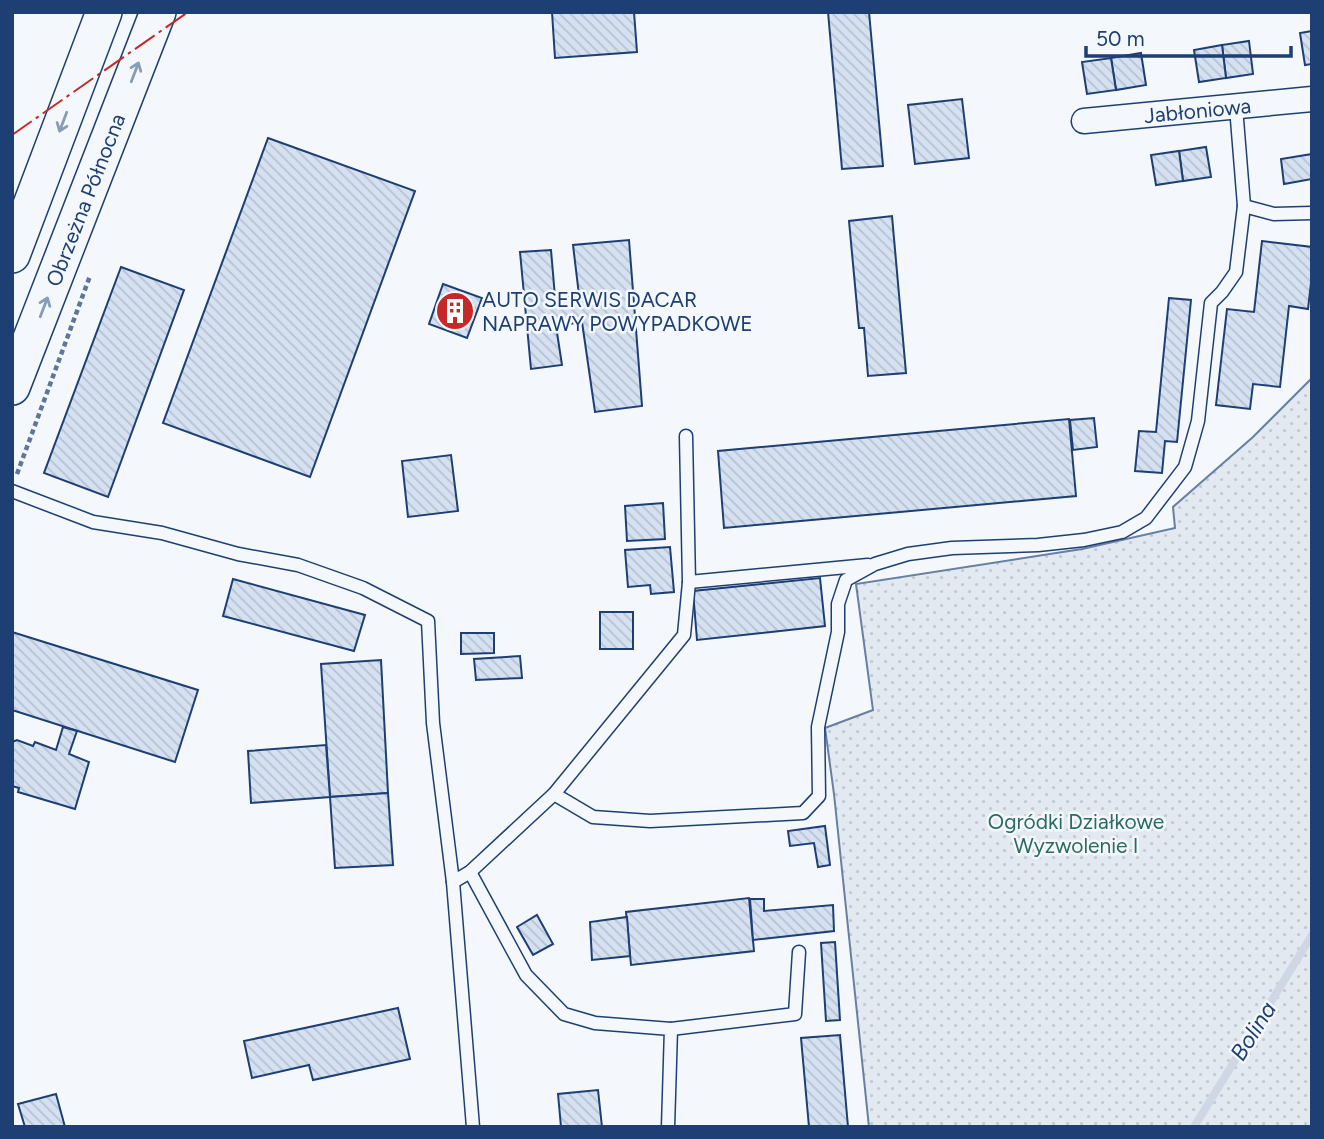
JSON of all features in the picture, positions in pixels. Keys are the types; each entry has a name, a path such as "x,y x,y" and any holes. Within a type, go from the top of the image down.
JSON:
{"street":[{"path":"12,256 104,12"},
{"name":"Obrzeżna Północna","path":"14,375 158,12"},
{"name":"Jabłoniowa","path":"1084,121 1312,99"}],"lane":[{"path":"689,582 875,564 908,554 952,548 1038,545 1084,540 1122,532 1146,518 1185,467 1198,421 1211,303 1236,272 1244,206 1236,107"},
{"path":"1244,206 1274,214 1312,213"},
{"path":"453,882 470,872 554,793 684,635 689,582 686,436"},
{"path":"12,491 93,522 162,533 238,554 298,565 363,588 428,621 433,723 453,882 473,1127"},
{"path":"554,793 593,817 650,821 803,813 819,796 818,727 838,632 838,604 846,580 875,564"},
{"path":"470,872 526,975 564,1014 596,1023 671,1029 795,1014 799,952"},
{"path":"668,1127 671,1029"}],"green space":[{"name":"Ogródki Działkowe Wyzwolenie I","path":"1312,378 1312,1127 869,1127 825,728 873,710 856,584 1082,549 1175,528 1173,507 1253,437"}],"building":[{"path":"552,12 634,12 637,52 555,58"},
{"path":"828,12 869,12 883,166 842,169"},
{"path":"1312,31 1312,64 1305,65 1300,33"},
{"path":"1249,41 1253,74 1226,78 1222,45"},
{"path":"1222,45 1226,78 1199,82 1194,50"},
{"path":"1141,53 1146,85 1116,90 1111,58"},
{"path":"1111,58 1116,90 1087,94 1082,62"},
{"path":"962,99 969,158 915,164 908,105"},
{"path":"268,138 415,191 310,477 163,423"},
{"path":"1206,147 1211,177 1183,181 1179,151"},
{"path":"1179,151 1183,181 1156,185 1151,155"},
{"path":"1312,154 1312,179 1284,184 1281,159"},
{"path":"892,216 906,373 868,376 864,328 859,328 849,221"},
{"path":"629,240 642,406 595,412 582,322 556,326 562,365 531,369 520,252 551,250 555,297 579,295 573,245"},
{"path":"1262,241 1312,247 1308,309 1289,306 1280,387 1253,384 1250,409 1216,405 1227,309 1254,312"},
{"path":"121,267 184,290 108,497 44,473"},
{"name":"AUTO SERWIS DACAR NAPRAWY POWYPADKOWE","path":"443,284 482,298 467,338 429,324"},
{"path":"1169,298 1191,300 1177,442 1165,441 1162,473 1135,471 1139,431 1156,432"},
{"path":"1094,418 1097,447 1073,450 1070,420"},
{"path":"1069,419 1076,496 724,528 718,451"},
{"path":"451,455 458,511 408,517 402,461"},
{"path":"663,503 665,539 627,541 625,506"},
{"path":"670,547 674,592 651,594 650,585 628,587 625,550"},
{"path":"820,578 825,626 697,640 693,591"},
{"path":"233,579 365,615 354,651 223,616"},
{"path":"600,612 633,612 633,649 600,649"},
{"path":"12,632 198,690 175,762 12,710"},
{"path":"461,633 494,633 494,653 461,654"},
{"path":"520,656 522,678 476,680 474,659"},
{"path":"381,660 388,793 330,797 321,664"},
{"path":"63,727 77,731 69,754 89,762 75,809 18,792 19,788 12,786 12,742 17,740 33,746 35,742 56,750"},
{"path":"326,745 330,797 251,803 248,751"},
{"path":"388,793 393,865 335,868 330,797"},
{"path":"825,826 830,865 818,867 814,843 790,846 788,831"},
{"path":"749,898 754,951 631,965 626,912"},
{"path":"750,899 764,899 764,911 833,905 834,931 753,940"},
{"path":"537,915 553,944 533,955 517,927"},
{"path":"627,917 630,956 592,960 590,922"},
{"path":"835,942 840,1020 826,1021 821,943"},
{"path":"398,1008 410,1059 313,1080 309,1065 252,1078 244,1041"},
{"path":"840,1035 848,1127 809,1127 801,1038"},
{"path":"598,1090 602,1127 561,1127 558,1094"},
{"path":"56,1094 65,1127 25,1127 18,1104"}],"waterway":[{"name":"Bolina","path":"1194,1127 1312,935"}],"power":[{"path":"12,135 188,12"}],"place":[{"name":"AUTO SERWIS DACAR NAPRAWY POWYPADKOWE","path":"455,311"}]}
